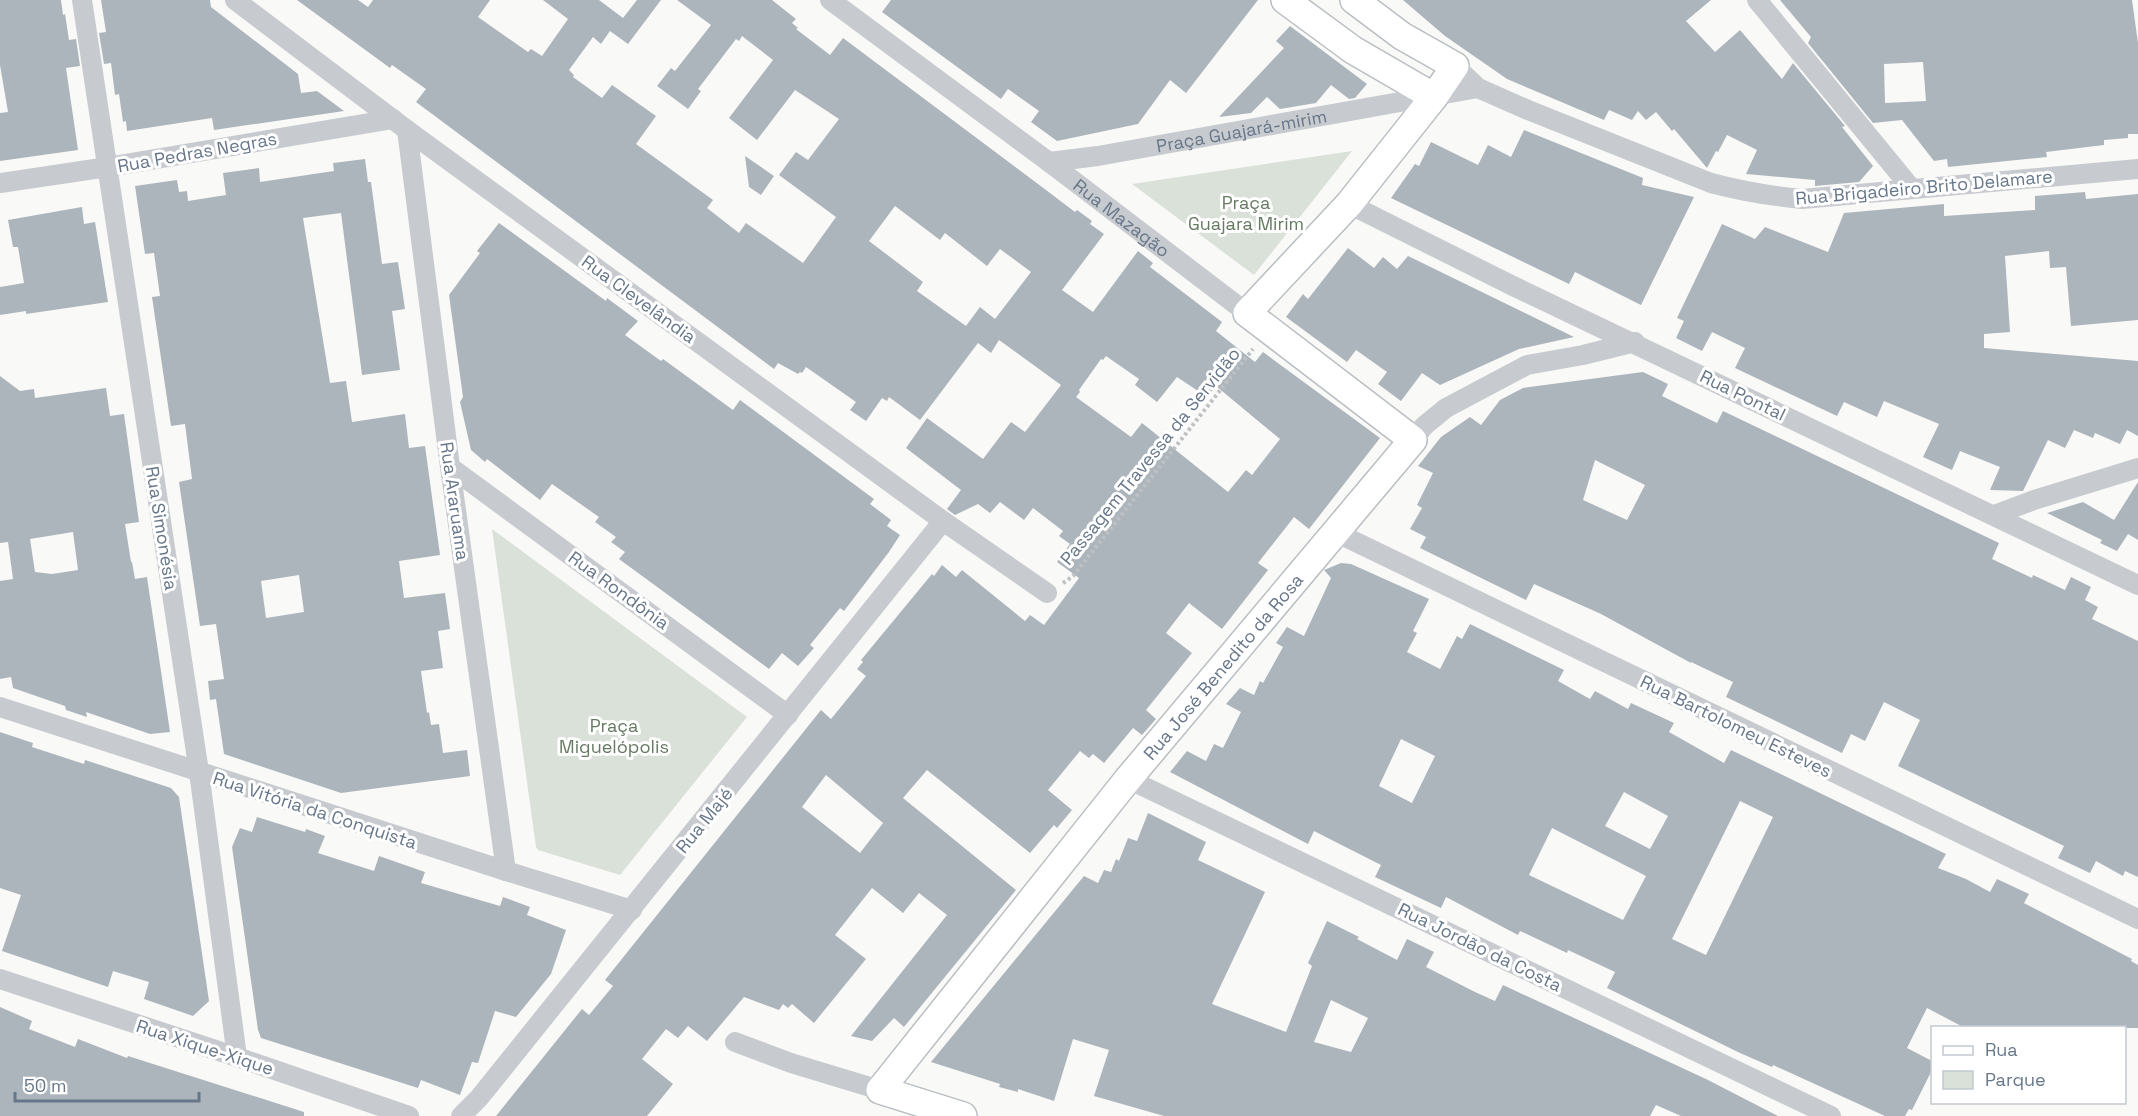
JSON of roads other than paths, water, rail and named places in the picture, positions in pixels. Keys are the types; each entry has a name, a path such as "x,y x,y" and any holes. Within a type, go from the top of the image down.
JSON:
{"street":[{"name":"Rua Simonésia","path":"82,0 199,772 237,1057"},
{"name":"Rua Clevelândia","path":"235,0 400,124 943,521 1047,593"},
{"name":"Rua Mazagão","path":"830,0 1049,162 1413,440"},
{"path":"1285,0 1353,50 1434,97 1478,88"},
{"path":"1247,313 1349,204 1434,97 1455,66 1402,36 1354,0"},
{"path":"1757,0 1912,189"},
{"name":"Rua Brigadeiro Brito Delamare","path":"1455,66 1478,88 1528,110 1711,183 1740,191 1802,199 2138,169"},
{"name":"Praça Guajará-mirim","path":"1049,162 1098,156 1434,97"},
{"name":"Rua Pedras Negras","path":"0,183 400,124"},
{"name":"Rua Araruama","path":"400,124 506,872"},
{"name":"Rua Pontal","path":"1349,204 1511,285 1635,342 2138,585"},
{"name":"Rua José Benedito da Rosa","path":"880,1090 1128,779 1424,426 1446,408 1527,365 1583,355 1635,342"},
{"name":"Rua Rondônia","path":"450,467 788,715"},
{"path":"1994,515 2034,500 2138,468"},
{"name":"Rua Majé","path":"460,1116 479,1098 632,910 943,521"},
{"name":"Rua Bartolomeu Esteves","path":"1335,532 2138,919"},
{"name":"Rua Vitória da Conquista","path":"0,707 506,872 632,910"},
{"name":"Rua Jordão da Costa","path":"1128,779 1831,1116"},
{"name":"Rua Xique-Xique","path":"0,979 409,1116"},
{"path":"735,1042 791,1063 963,1116"}],"park label":[{"name":"Praça Guajara Mirim","path":"1246,212"},
{"name":"Praça Miguelópolis","path":"614,735"}]}
